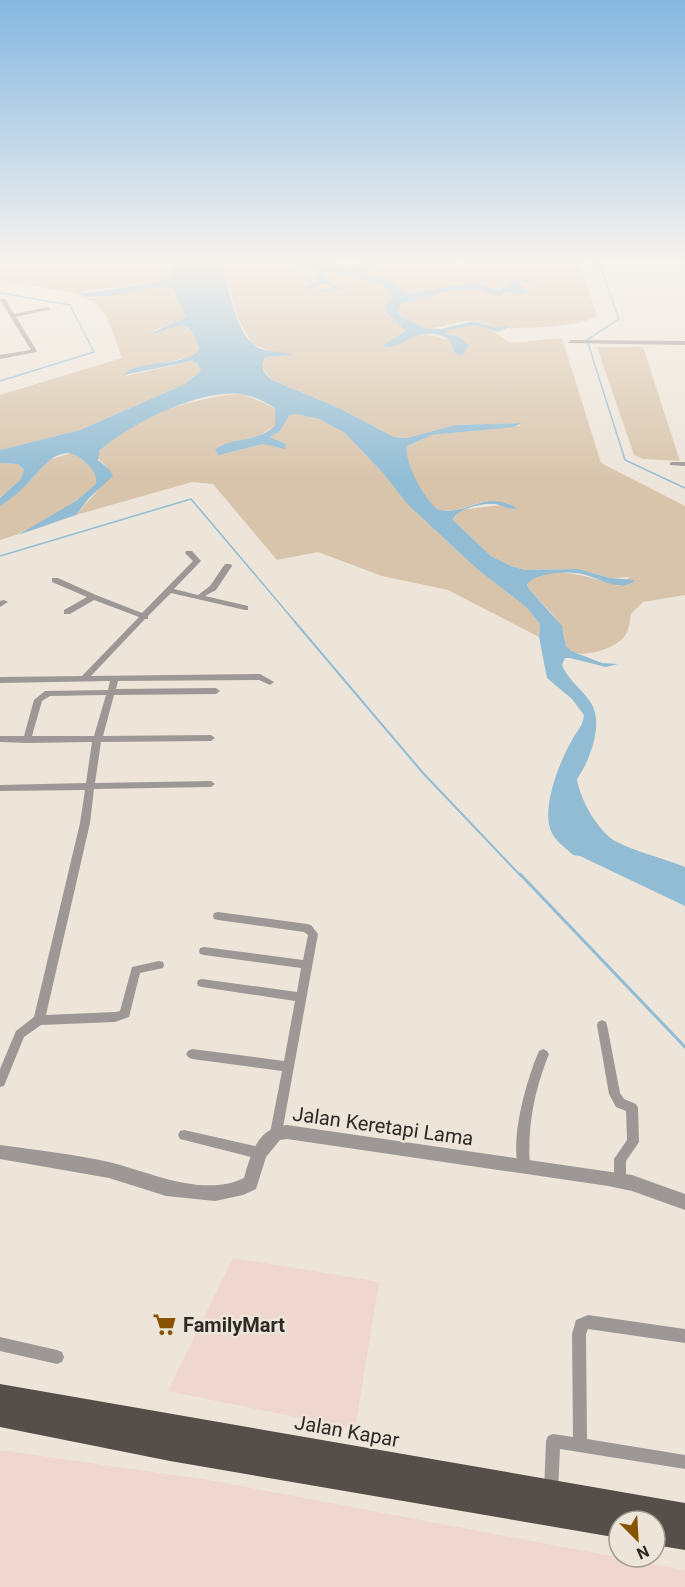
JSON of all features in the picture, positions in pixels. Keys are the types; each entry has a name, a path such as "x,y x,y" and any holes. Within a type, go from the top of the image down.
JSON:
{"highway":[{"name":"Jalan Kapar","path":"0,1395 685,1515"},
{"path":"0,1416 170,1449 607,1524"},
{"path":"667,1535 685,1538"}],"street":[{"path":"0,357 33,353 25,334"},
{"path":"571,342 582,344 685,343"},
{"path":"672,464 685,464"},
{"path":"84,679 145,617 183,572 194,566 197,561 189,554"},
{"path":"199,597 213,588 228,566"},
{"path":"55,580 145,617"},
{"path":"169,590 245,608"},
{"path":"68,612 93,597"},
{"path":"0,680 260,677 270,682"},
{"path":"39,1020 85,823 97,740 115,679"},
{"path":"27,740 42,696 216,691"},
{"path":"0,739 211,738"},
{"path":"0,788 211,784"},
{"path":"218,916 307,928 314,934 276,1133"},
{"path":"204,951 308,965"},
{"path":"0,1082 20,1034 39,1020 115,1017 125,1014 136,970 159,965"},
{"path":"202,983 302,997"},
{"path":"602,1025 615,1094 620,1103 633,1110 633,1142 620,1159 620,1180"},
{"path":"192,1054 288,1067"},
{"path":"524,1167 521,1139 537,1068 543,1054"},
{"name":"Jalan Keretapi Lama","path":"0,1152 109,1170 166,1188 207,1193 232,1190 250,1182 259,1153 276,1133 286,1132 620,1180 685,1202"},
{"path":"184,1135 259,1153"},
{"path":"580,1446 579,1334 581,1325 588,1322 685,1336"},
{"path":"0,1344 57,1357"},
{"path":"551,1491 553,1441 685,1462"}],"shaded area":[{"path":"113,334 192,334 199,349 190,357 133,370 127,372 126,376 193,361 198,364 201,371 185,384 80,430 0,450 0,395 122,358"},
{"path":"247,334 404,334 398,339 382,345 386,347 420,334 427,334 450,340 454,352 465,342 448,334 497,334 510,343 562,338 601,463 685,506 685,595 643,602 631,614 625,636 614,645 582,654 569,650 559,623 529,589 527,583 547,573 559,572 585,576 619,586 630,577 610,578 578,569 525,570 491,556 453,520 459,510 510,504 489,501 458,509 439,510 421,491 408,462 407,446 432,435 520,426 518,423 455,425 407,438 394,437 341,409 272,380 262,367 266,357 293,355 276,353 252,344"},
{"path":"597,347 643,347 680,461 643,459 634,455"},
{"path":"235,394 246,395 275,408 275,425 259,436 230,443 223,454 263,444 286,444 270,437 280,431 289,416 295,414 319,419 345,433 383,473 407,504 477,569 526,607 540,624 539,637 448,590 382,576 318,552 277,560 213,484 192,482 76,515 103,483 109,469 97,457 106,444 120,432 138,421 179,406"},
{"path":"72,453 89,465 96,484 51,518 0,540 0,506 26,485 48,460"},
{"path":"0,463 18,464 24,470 20,480 0,498"},
{"path":"233,1258 379,1282 355,1429 168,1391"},
{"path":"0,1450 209,1480 607,1555 607,1569 667,1569 667,1567 685,1570 685,1587 0,1587"}],"water":[{"path":"193,334 245,334 249,341 261,349 293,355 266,357 262,367 264,372 272,380 341,409 394,437 407,438 455,425 521,423 515,427 432,435 407,446 412,471 428,499 439,510 450,511 495,501 517,508 484,504 464,509 453,520 491,556 511,566 525,570 578,569 610,578 635,580 629,584 616,585 582,574 561,573 538,577 527,584 562,626 566,646 571,651 602,663 618,664 606,667 565,658 562,665 595,711 594,742 577,779 579,787 590,813 608,836 632,848 685,867 685,906 580,856 573,855 555,838 551,831 548,810 553,784 584,715 572,699 547,678 539,637 540,624 526,607 477,569 407,504 383,473 345,433 319,419 295,414 289,416 280,431 270,437 286,444 285,449 263,444 219,455 215,450 222,446 253,438 268,431 275,425 275,408 250,396 229,393 190,401 129,429 100,450 98,460 109,469 113,476 89,498 76,515 18,535 76,501 96,484 96,477 93,470 83,460 66,453 58,455 44,465 20,491 0,506 0,498 20,480 24,470 18,464 0,463 0,450 80,430 185,384 201,371 198,364 192,361 124,375 139,367 173,362 192,355 199,349"},
{"path":"401,334 427,334 419,335 390,347 382,346"},
{"path":"429,334 459,337 469,345 464,354 459,355 454,352 450,340"}],"waterway":[{"path":"0,381 94,352 85,334"},
{"path":"596,334 587,340 625,460 685,488"},
{"path":"0,556 191,499 296,623"},
{"path":"295,622 423,773 521,876"},
{"path":"520,874 685,1047"}],"place":[{"name":"FamilyMart","path":"165,1325"}]}
